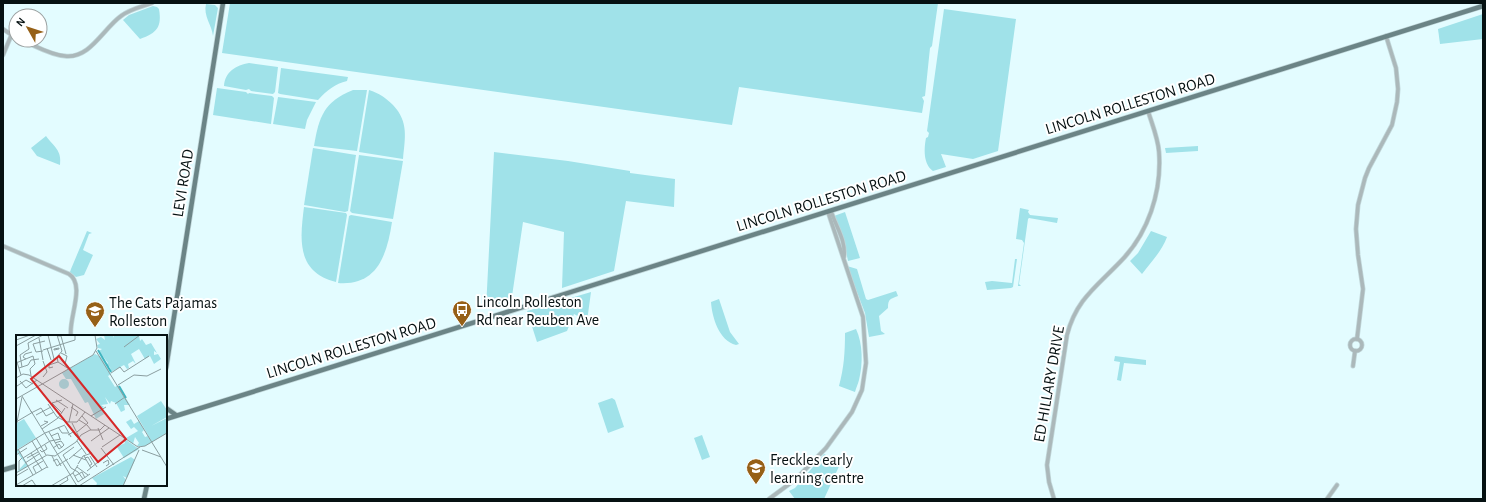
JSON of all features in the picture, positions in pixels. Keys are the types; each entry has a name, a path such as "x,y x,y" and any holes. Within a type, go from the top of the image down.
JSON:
{"main road":[{"name":"LEVI ROAD","path":"167,358 224,3"},
{"name":"LINCOLN ROLLESTON ROAD","path":"167,419 1483,6"},
{"path":"167,409 176,416"},
{"path":"3,470 16,466"},
{"path":"144,499 147,486"}],"street":[{"path":"41,48 58,55 77,55 90,47 120,17 134,9 152,3"},
{"path":"1357,339 1363,289 1356,229 1358,205 1369,168 1392,125 1397,102 1398,89 1396,68 1386,36"},
{"path":"3,55 8,43"},
{"name":"ED HILLARY DRIVE","path":"1054,499 1049,482 1047,465 1070,325 1084,298 1121,261 1138,241 1148,219 1156,194 1159,176 1159,152 1148,111"},
{"path":"769,499 796,478 826,448 848,418 861,394 866,363 863,323 844,258 845,251 842,240 829,211"},
{"path":"3,246 73,277 76,289 70,329 71,335"},
{"path":"1355,351 1352,350 1350,344 1352,341 1357,339"},
{"path":"1355,351 1361,350 1362,346 1361,341 1357,339"},
{"path":"1353,366 1355,351"},
{"path":"1327,499 1337,485"}],"shaded area":[{"path":"230,3 938,3 932,46 930,48 925,96 922,97 924,101 922,113 739,87 732,125 222,53"},
{"path":"206,4 215,5 218,8 213,36 206,13"},
{"path":"153,6 159,9 159,25 154,32 140,39 123,20 129,15"},
{"path":"944,9 1016,19 998,151 973,159 941,154 946,167 933,171 927,164 925,146 926,138 928,137 929,133 927,131"},
{"path":"1483,14 1483,39 1440,44 1438,29"},
{"path":"249,63 278,67 275,92 273,94 224,86 226,77 232,70 240,65"},
{"path":"281,68 348,77 347,81 331,88 318,100 278,93"},
{"path":"217,88 246,92 248,94 272,96 274,98 271,124 213,115"},
{"path":"353,90 367,90 357,151 314,146 318,126 324,111 335,100"},
{"path":"369,90 388,100 402,118 405,130 403,159 359,152"},
{"path":"278,97 316,102 307,120 305,129 273,124"},
{"path":"46,136 59,152 60,165 37,156 31,148"},
{"path":"1198,146 1198,151 1166,153 1165,148"},
{"path":"313,148 356,155 348,211 345,212 304,205"},
{"path":"494,152 568,161 630,171 630,173 675,179 674,207 626,201 614,271 562,288 564,232 523,222 511,303 486,309"},
{"path":"359,155 403,161 393,219 352,213 350,211"},
{"path":"304,207 346,213 347,215 336,282 323,277 314,271 307,262 302,242"},
{"path":"1020,208 1029,210 1028,212 1030,215 1058,218 1057,223 1028,219 1019,284 1021,286 1018,286 1024,243 1022,240 1016,239"},
{"path":"845,212 860,258 848,261 843,237 834,216"},
{"path":"351,215 392,222 390,234 383,256 378,266 371,273 363,279 352,283 338,283 349,216"},
{"path":"87,231 92,233 89,234 83,250 93,255 84,275 76,277 70,272"},
{"path":"1151,231 1167,237 1159,252 1142,274 1130,261 1138,253"},
{"path":"1015,259 1017,259 1013,287 987,290 985,282 992,281 1012,283"},
{"path":"847,266 857,269 866,299 868,300 896,291 898,296 890,300 888,303 888,308 879,316 881,331 885,334 869,337 865,313"},
{"path":"591,292 587,321 574,314 567,331 537,342 527,311"},
{"path":"719,299 730,332 739,344 736,345 730,343 721,334 718,328 711,302"},
{"path":"856,329 860,341 862,361 859,380 855,392 839,386 844,360 845,333"},
{"path":"1115,356 1146,360 1146,365 1124,363 1121,381 1117,380 1120,362 1114,361"},
{"path":"612,398 615,400 624,427 608,433 598,403"},
{"path":"702,435 710,457 702,460 694,438"},
{"path":"824,454 841,462 824,499 795,499 789,491 795,488"}],"place":[{"name":"Lincoln Rolleston Rd near Reuben Ave","path":"462,327"},
{"name":"The Cats Pajamas Rolleston","path":"95,328"},
{"name":"Freckles early learning centre","path":"756,485"}]}
